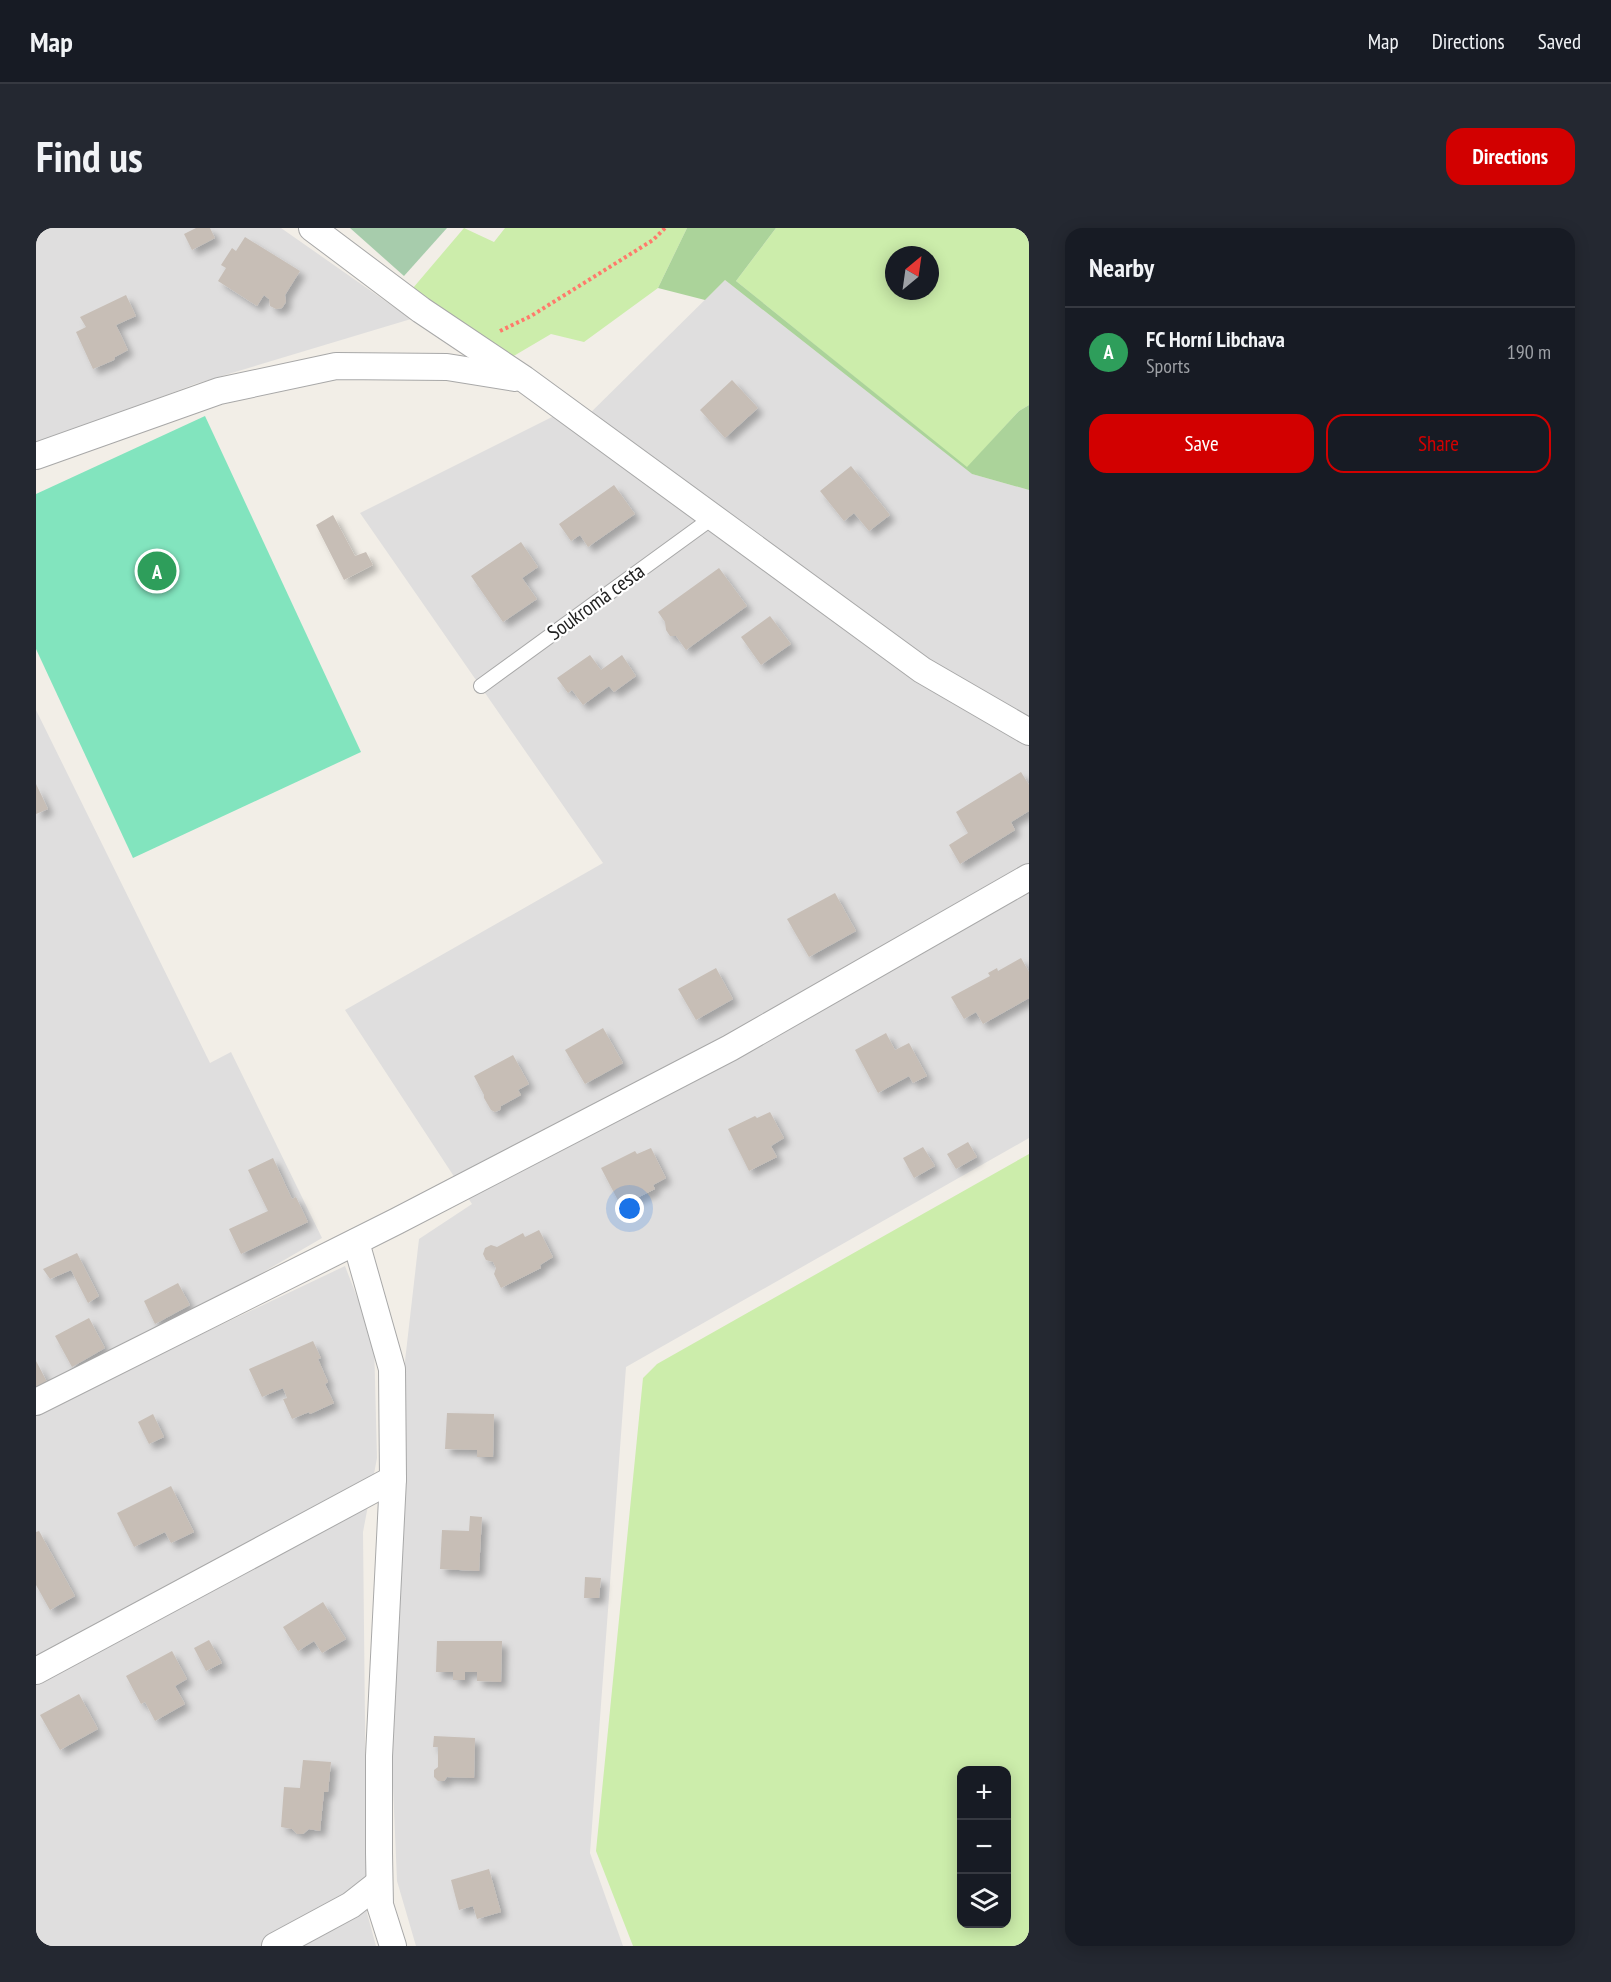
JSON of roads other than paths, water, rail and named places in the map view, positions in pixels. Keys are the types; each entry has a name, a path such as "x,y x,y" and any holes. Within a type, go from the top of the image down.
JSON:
{"street":[{"path":"312,228 421,310 524,379 922,670 1029,732"},
{"path":"36,456 219,391 336,366 447,367 524,379"},
{"path":"36,1402 356,1242 730,1048 1029,877"},
{"path":"356,1242 392,1369 393,1479 379,1756 379,1883 380,1905 393,1946"},
{"path":"36,1671 393,1479"},
{"path":"275,1946 351,1905 379,1883"}],"lane":[{"name":"Soukromá cesta","path":"481,687 712,518"}],"place":[{"name":"FC Horní Libchava","path":"157,571"}]}
